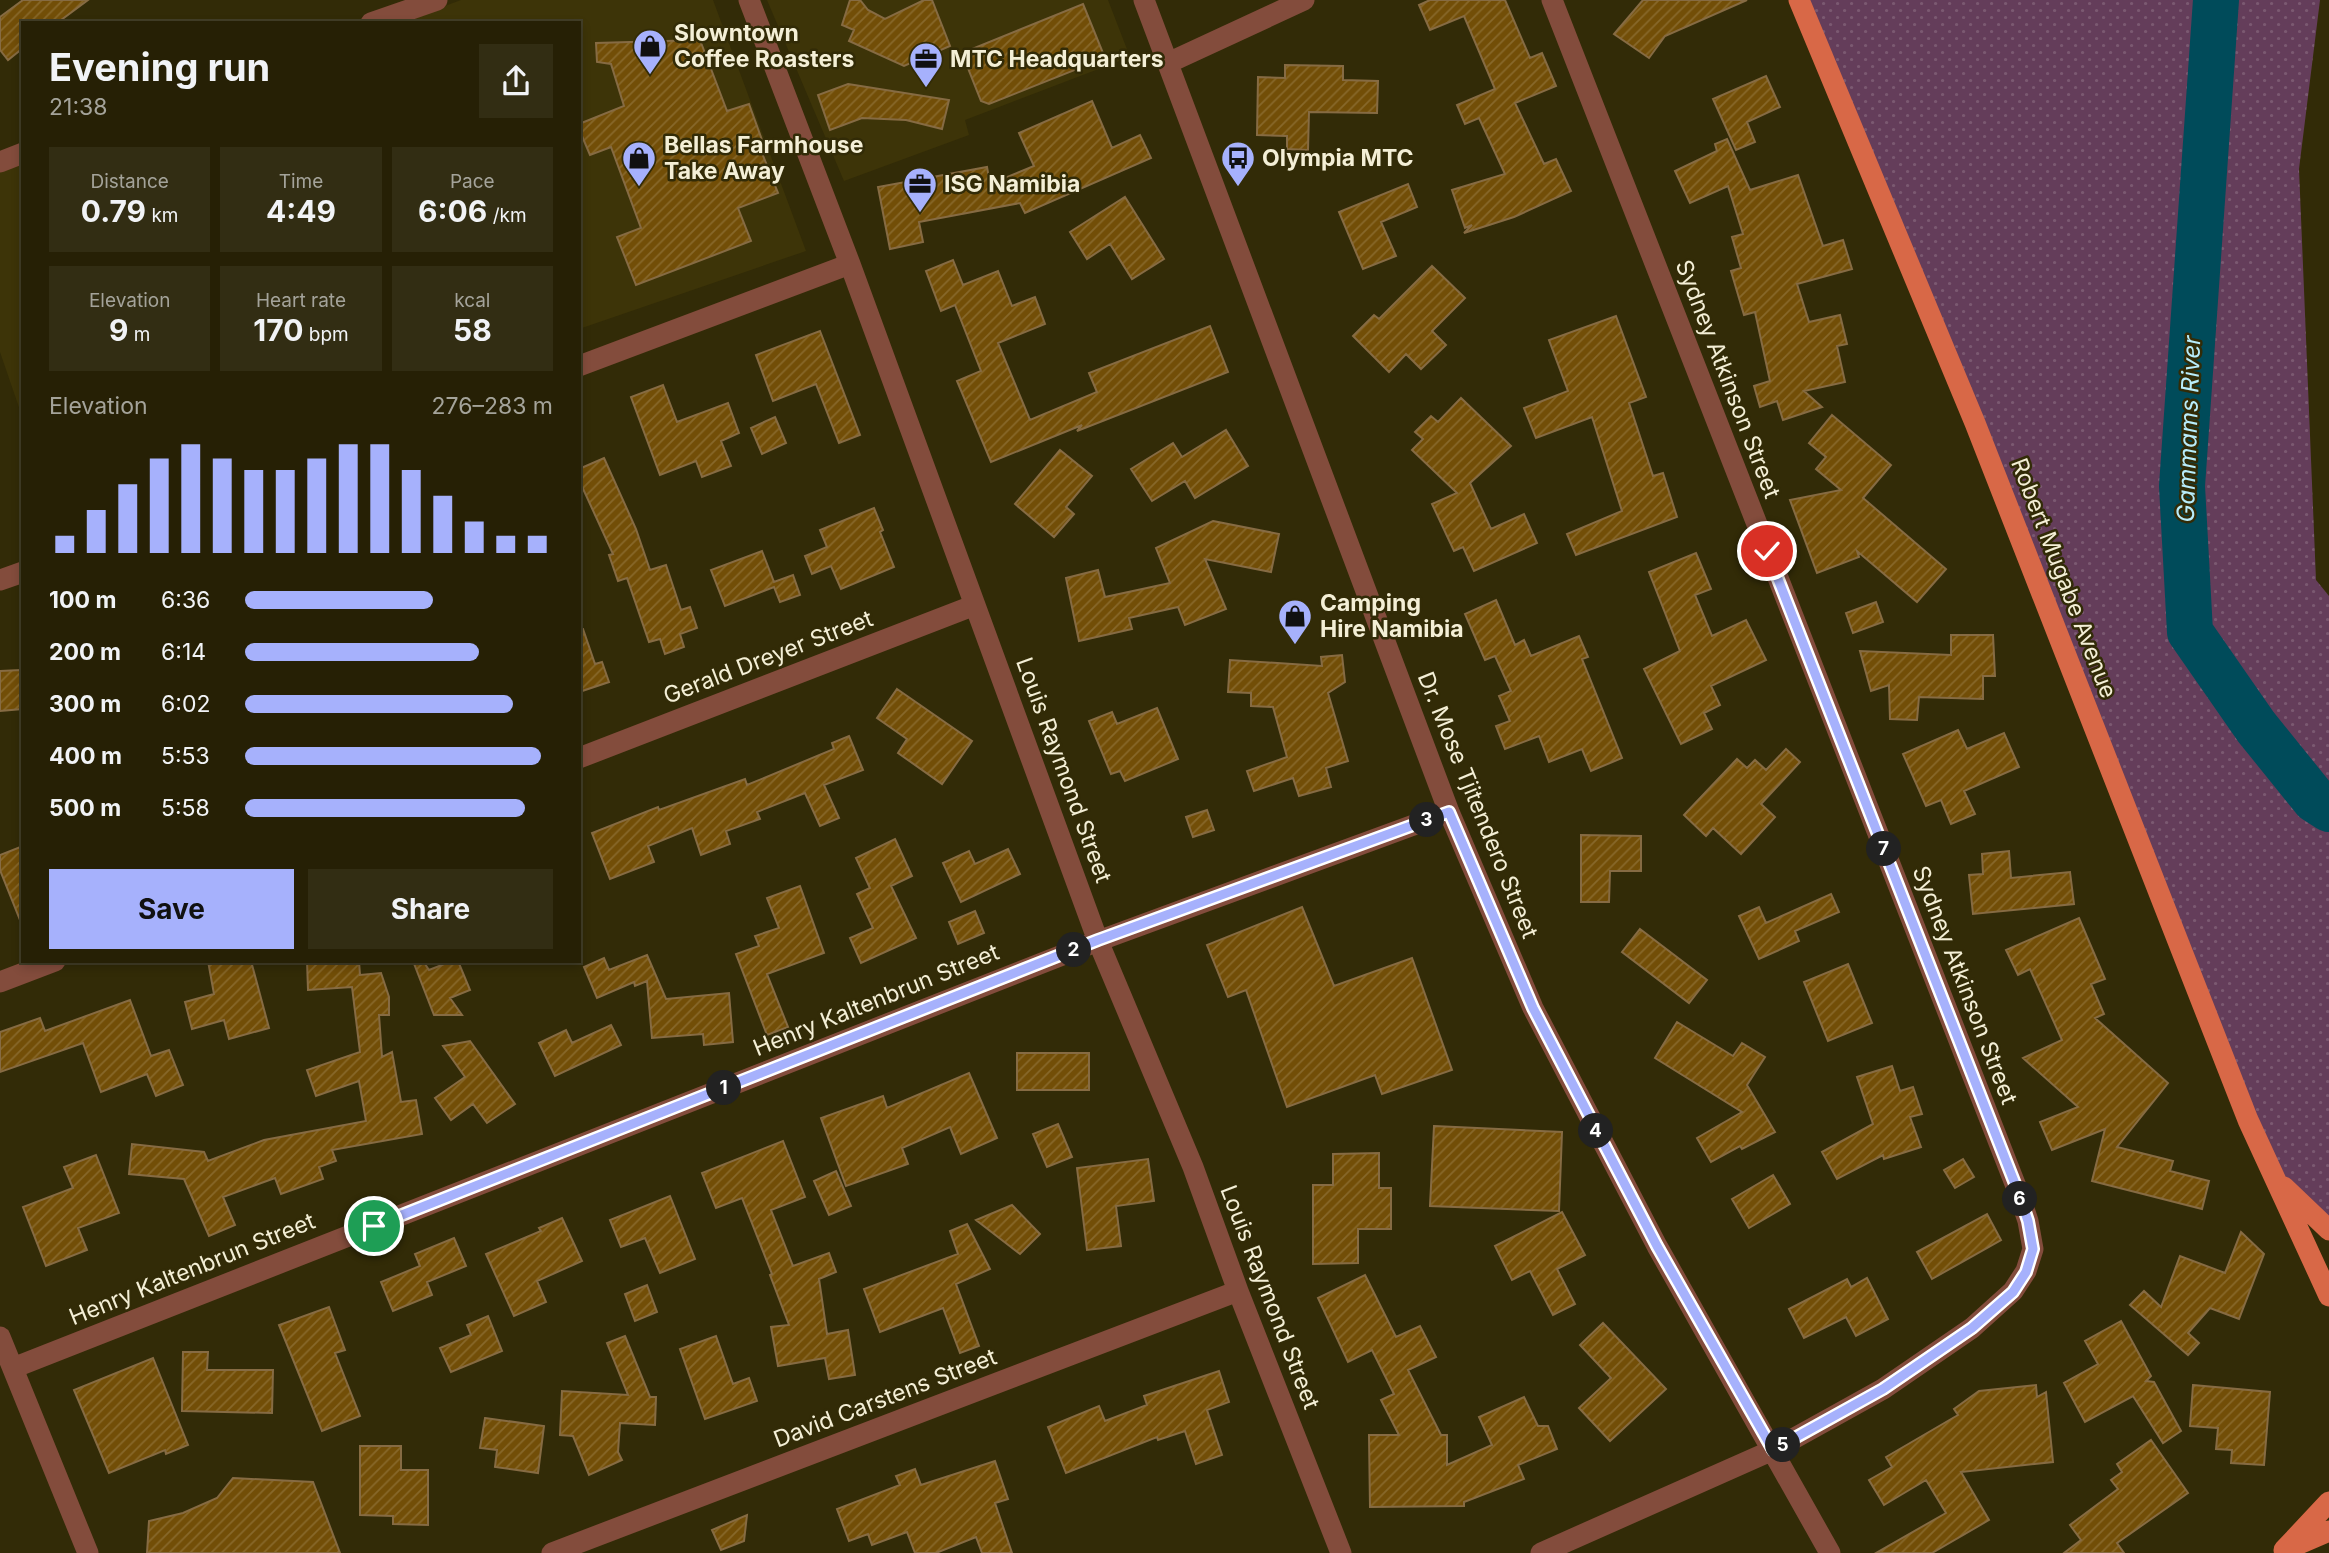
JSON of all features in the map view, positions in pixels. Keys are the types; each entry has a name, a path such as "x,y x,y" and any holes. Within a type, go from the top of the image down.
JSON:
{"main road":[{"name":"Robert Mugabe Avenue","path":"1799,0 1975,423 2248,1119 2329,1296"},
{"name":"Robert Mugabe Avenue","path":"2275,1178 2329,1230"},
{"path":"2282,1551 2329,1502"},
{"path":"2282,1551 2329,1531"}],"street":[{"path":"377,21 437,0"},
{"name":"Louis Raymond Street","path":"749,0 850,264 1098,940 1194,1167 1237,1292 1341,1553"},
{"name":"Dr. Mose Tjitendero Street","path":"1144,0 1449,812 1539,1020 1657,1246 1830,1553"},
{"path":"1168,62 1304,0"},
{"name":"Sydney Atkinson Street","path":"1541,1553 1773,1450 1883,1389 1972,1328 2013,1292 2026,1272 2033,1249 2019,1194 1552,0"},
{"path":"0,162 21,154"},
{"path":"581,365 850,264"},
{"path":"0,580 21,573"},
{"name":"Gerald Dreyer Street","path":"581,757 975,605"},
{"name":"Henry Kaltenbrun Street","path":"13,1368 1098,940 1449,812"},
{"path":"0,982 50,963"},
{"name":"David Carstens Street","path":"552,1553 1237,1292"},
{"path":"0,1337 88,1553"}],"shaded area":[{"path":"461,0 713,0 806,251 581,328 581,21 404,21"},
{"name":"MTC Headquarters","path":"767,0 1108,0 1130,57 965,120 969,135 844,181"},
{"path":"1799,0 2320,0 2299,169 2316,580 2329,596 2329,1230 2275,1178"},
{"path":"21,163 21,413 0,352 0,170"}],"building":[{"path":"23,0 88,0 60,21 21,21 21,50 8,60 0,50 0,17"},
{"path":"850,0 860,0 868,10 885,19 924,0 932,0 950,46 904,66 849,41 854,30 842,25"},
{"path":"1430,0 1505,0 1530,58 1542,53 1556,86 1515,103 1544,164 1556,159 1571,191 1514,217 1464,233 1472,225 1465,228 1452,190 1505,174 1479,118 1465,124 1457,105 1495,89 1464,16 1430,30 1419,5"},
{"path":"1643,0 1747,0 1665,36 1649,58 1614,34"},
{"path":"1083,4 1105,58 989,104 981,101 962,53"},
{"path":"700,40 727,111 749,104 766,151 762,153 778,193 738,208 751,241 636,285 617,237 641,228 611,147 590,155 581,134 581,123 624,106 611,64 597,62 596,43"},
{"path":"1285,65 1343,66 1343,80 1378,81 1377,113 1309,112 1308,150 1287,149 1287,136 1257,135 1258,77 1285,78"},
{"path":"1766,76 1780,107 1747,122 1755,142 1736,150 1713,99"},
{"path":"848,84 949,100 942,129 906,120 862,118 830,130 818,95"},
{"path":"1092,101 1112,148 1140,135 1151,158 1025,213 1020,203 919,222 923,242 890,249 878,187 987,167 990,184 1034,166 1019,133"},
{"path":"1727,139 1750,190 1798,175 1823,246 1843,240 1852,269 1797,284 1809,322 1840,315 1847,344 1837,346 1845,382 1804,391 1822,407 1783,420 1777,401 1760,407 1754,386 1770,381 1755,312 1744,315 1731,271 1741,268 1732,237 1743,234 1728,186 1690,203 1675,171 1717,151 1715,144"},
{"path":"1408,184 1417,207 1381,222 1396,256 1363,269 1339,212"},
{"path":"1125,197 1164,259 1132,279 1110,244 1087,259 1070,232"},
{"path":"953,260 963,285 998,271 1012,306 1035,297 1045,324 998,343 1030,420 1097,392 1089,373 1210,326 1228,372 1077,431 1082,425 991,462 957,381 981,371 955,305 941,311 926,271"},
{"path":"1432,266 1465,298 1432,331 1446,345 1421,369 1406,354 1389,372 1353,336 1374,315 1379,319"},
{"path":"1616,316 1646,397 1629,403 1653,476 1663,473 1677,517 1576,555 1567,534 1622,511 1592,417 1536,438 1524,408 1568,391 1549,340"},
{"path":"820,331 860,435 839,443 816,384 773,401 756,355"},
{"path":"663,385 677,422 728,403 739,433 721,441 731,466 702,477 696,461 660,475 631,397"},
{"path":"1461,398 1511,446 1470,483 1491,529 1524,514 1537,543 1474,571 1463,547 1454,551 1432,504 1457,493 1412,450 1423,439 1415,432 1431,416 1438,422"},
{"path":"1832,415 1891,465 1863,498 1946,569 1917,602 1857,551 1859,557 1817,573 1790,500 1841,490 1816,469 1826,457 1809,443"},
{"path":"775,417 786,443 762,454 751,428"},
{"path":"1226,430 1248,466 1195,498 1185,481 1152,501 1131,469 1173,443 1182,457"},
{"path":"1060,450 1092,476 1066,507 1074,514 1054,537 1015,504"},
{"path":"604,458 636,529 650,570 666,565 681,610 690,607 697,628 680,634 684,647 665,654 660,639 649,642 627,578 618,581 609,555 613,554 581,484 581,468"},
{"path":"874,508 894,567 841,589 831,566 812,574 805,556 827,547 820,530"},
{"path":"1213,521 1279,534 1271,572 1205,559 1226,609 1185,625 1178,607 1129,618 1132,629 1079,641 1066,578 1098,570 1105,597 1170,583 1156,548"},
{"path":"762,551 774,582 793,575 800,595 780,602 774,587 725,606 711,570"},
{"path":"1696,553 1711,589 1695,595 1712,636 1746,620 1766,660 1711,686 1720,705 1704,713 1712,729 1681,744 1644,669 1680,651 1649,572"},
{"path":"1496,600 1515,645 1524,640 1531,656 1579,636 1588,657 1582,659 1622,758 1591,771 1582,749 1549,762 1539,736 1505,749 1496,726 1510,721 1499,696 1511,691 1495,656 1485,660 1465,614"},
{"path":"1876,602 1883,622 1853,633 1846,613"},
{"path":"581,629 595,664 602,662 609,682 581,691"},
{"path":"1951,635 1993,635 1995,676 1983,676 1983,699 1919,697 1917,720 1890,719 1889,685 1871,691 1860,651 1951,655"},
{"path":"1342,655 1345,682 1328,693 1348,761 1326,768 1331,787 1299,796 1293,778 1254,791 1247,771 1287,757 1273,707 1251,706 1251,693 1228,692 1230,660 1322,666 1321,657"},
{"path":"20,670 21,709 0,711 0,671"},
{"path":"897,689 972,741 942,784 898,753 907,739 877,718"},
{"path":"1157,708 1178,759 1125,781 1120,771 1111,774 1089,721 1112,712 1117,724"},
{"path":"1958,730 1967,749 2004,733 2019,767 1964,791 1975,814 1951,824 1941,800 1926,806 1903,754"},
{"path":"849,736 863,770 824,785 839,818 820,826 805,793 757,812 760,819 726,831 730,844 701,855 692,828 648,846 654,862 610,879 592,833 658,807 659,810 745,779 747,785 834,749 832,743"},
{"path":"1786,749 1800,762 1761,804 1775,817 1741,854 1713,828 1706,836 1684,815 1737,759 1747,768 1755,760 1766,770"},
{"path":"1207,810 1214,830 1193,837 1186,817"},
{"path":"1581,835 1641,836 1641,871 1610,871 1609,902 1581,902"},
{"path":"895,839 912,876 891,886 916,938 861,963 850,938 873,928 857,894 870,888 856,858"},
{"path":"21,847 21,922 0,870 0,855"},
{"path":"1008,849 1020,874 961,902 943,863 969,851 975,864"},
{"path":"2009,851 2011,878 2070,872 2074,904 1973,914 1969,875 1983,874 1982,854"},
{"path":"800,886 824,953 767,974 788,1027 767,1035 736,954 759,946 755,936 779,928 767,898"},
{"path":"1831,894 1839,912 1795,931 1799,941 1759,959 1739,916 1759,907 1766,923"},
{"path":"1302,907 1334,986 1412,958 1452,1070 1382,1094 1375,1075 1287,1107 1246,990 1228,997 1207,945"},
{"path":"975,911 984,933 958,944 949,922"},
{"path":"2079,918 2105,979 2091,984 2104,1014 2095,1018 2168,1083 2117,1147 2173,1161 2170,1171 2209,1181 2202,1209 2092,1181 2105,1129 2052,1150 2040,1122 2078,1107 2023,1058 2062,1040 2030,969 2018,975 2006,950"},
{"path":"1640,929 1707,980 1689,1003 1622,952"},
{"path":"647,955 666,999 729,993 733,1042 704,1045 703,1034 652,1038 647,981 635,986 634,982 597,998 584,967 604,958 609,970"},
{"path":"208,963 252,963 269,1028 229,1039 224,1020 192,1029 185,1002 214,994"},
{"path":"307,963 359,963 360,975 381,973 389,997 389,1015 379,1015 382,1057 392,1052 401,1102 416,1100 422,1134 332,1150 336,1161 319,1167 323,1179 281,1194 275,1178 223,1197 235,1225 209,1236 184,1179 129,1174 132,1144 204,1152 208,1161 264,1140 366,1121 359,1081 316,1096 307,1070 360,1052 352,987 308,990"},
{"path":"414,963 424,963 429,970 447,963 459,963 470,990 450,998 462,1015 434,1015"},
{"path":"1848,964 1872,1023 1828,1041 1804,982"},
{"path":"130,1000 151,1056 169,1050 183,1085 156,1096 147,1074 101,1092 83,1043 0,1072 0,1032 40,1018 45,1031"},
{"path":"1677,1022 1733,1056 1742,1043 1765,1057 1747,1085 1775,1132 1742,1149 1740,1146 1711,1162 1697,1138 1742,1112 1655,1058"},
{"path":"611,1025 621,1045 555,1076 539,1043 566,1030 572,1043"},
{"path":"470,1041 515,1104 487,1123 473,1104 451,1120 435,1098 465,1077 443,1046"},
{"path":"1017,1053 1089,1053 1089,1090 1017,1090"},
{"path":"1892,1066 1900,1091 1913,1087 1922,1114 1910,1117 1921,1147 1884,1159 1883,1155 1837,1179 1822,1152 1873,1124 1857,1077"},
{"path":"969,1073 997,1138 961,1154 950,1127 902,1148 908,1164 846,1186 821,1118 883,1096 887,1108"},
{"path":"1058,1124 1072,1157 1047,1167 1033,1134"},
{"path":"1434,1126 1562,1132 1559,1211 1430,1206"},
{"path":"783,1141 805,1197 771,1210 793,1266 829,1253 836,1272 819,1279 827,1334 848,1330 855,1375 829,1379 825,1358 778,1366 771,1327 789,1325 770,1275 772,1274 742,1198 716,1208 702,1173"},
{"path":"1379,1153 1379,1188 1391,1188 1391,1229 1358,1229 1358,1263 1313,1264 1313,1185 1333,1185 1333,1154"},
{"path":"96,1155 119,1213 78,1228 87,1250 46,1266 23,1207 73,1188 64,1167"},
{"path":"1148,1159 1154,1201 1116,1206 1121,1246 1087,1250 1077,1168"},
{"path":"1963,1159 1974,1177 1955,1188 1944,1170"},
{"path":"836,1171 851,1206 829,1215 814,1181"},
{"path":"1773,1175 1790,1204 1749,1228 1732,1199"},
{"path":"670,1196 695,1259 660,1273 645,1238 621,1247 610,1220"},
{"path":"1012,1205 1040,1234 1020,1254 976,1220"},
{"path":"1562,1212 1585,1255 1557,1269 1575,1304 1553,1315 1530,1271 1512,1280 1495,1246"},
{"path":"1987,1214 2001,1240 1932,1279 1917,1252"},
{"path":"562,1218 582,1261 537,1281 546,1302 514,1316 486,1254 541,1231 539,1228"},
{"path":"967,1224 990,1269 956,1284 979,1346 960,1353 943,1308 880,1332 864,1289 958,1254 950,1231"},
{"path":"2241,1232 2264,1254 2239,1319 2210,1308 2188,1333 2199,1343 2188,1355 2130,1305 2144,1291 2161,1307 2180,1256 2225,1273"},
{"path":"454,1238 466,1266 427,1282 432,1295 393,1311 381,1282 420,1266 415,1254"},
{"path":"1365,1275 1396,1337 1420,1326 1436,1357 1408,1370 1441,1435 1447,1435 1447,1465 1492,1445 1479,1417 1524,1397 1538,1426 1548,1426 1557,1449 1518,1465 1524,1479 1464,1502 1464,1506 1370,1507 1369,1435 1399,1435 1381,1400 1394,1394 1372,1350 1348,1362 1318,1298"},
{"path":"1867,1278 1888,1319 1856,1336 1846,1317 1804,1338 1789,1309 1847,1279 1851,1287"},
{"path":"647,1285 657,1312 635,1321 625,1294"},
{"path":"329,1307 345,1350 335,1353 360,1416 322,1431 279,1325"},
{"path":"488,1316 502,1351 451,1372 440,1348 471,1335 467,1325"},
{"path":"2121,1321 2151,1376 2146,1381 2154,1382 2181,1431 2163,1443 2133,1396 2085,1422 2064,1383 2098,1364 2085,1341"},
{"path":"1603,1323 1666,1389 1610,1441 1579,1408 1611,1378 1580,1345"},
{"path":"625,1336 650,1397 656,1397 655,1425 620,1423 618,1452 622,1460 589,1475 573,1436 560,1435 562,1391 628,1395 607,1343"},
{"path":"716,1336 733,1384 749,1378 757,1401 705,1419 680,1349"},
{"path":"183,1352 208,1352 207,1370 273,1370 272,1413 182,1411"},
{"path":"153,1358 188,1445 166,1454 165,1450 109,1473 74,1390"},
{"path":"1219,1371 1229,1402 1207,1410 1222,1455 1196,1464 1185,1431 1158,1440 1157,1437 1066,1473 1048,1427 1099,1406 1105,1421 1147,1405 1144,1396"},
{"path":"2036,1385 2037,1397 2046,1392 2053,1462 1961,1472 1989,1520 1932,1553 1876,1553 1946,1513 1926,1480 1884,1505 1869,1480 1892,1467 1886,1457 1958,1415 1954,1409 1979,1391"},
{"path":"2193,1385 2270,1392 2264,1465 2231,1463 2232,1450 2216,1449 2218,1428 2190,1426"},
{"path":"485,1418 544,1426 538,1473 495,1467 497,1450 480,1448"},
{"path":"2151,1440 2188,1493 2117,1543 2124,1553 2064,1553 2081,1540 2070,1525 2118,1489 2111,1480 2122,1472 2117,1464"},
{"path":"360,1446 401,1446 401,1470 428,1470 428,1525 393,1524 393,1516 360,1515"},
{"path":"995,1461 1008,1499 995,1503 1012,1553 982,1553 976,1537 936,1553 915,1553 907,1532 872,1545 868,1534 849,1541 837,1509 900,1485 896,1476 915,1469 921,1485"},
{"path":"233,1478 313,1482 340,1553 147,1553 149,1521 183,1513 217,1498"},
{"path":"747,1515 744,1541 721,1550 712,1530"}],"waterway":[{"name":"Gammams River","path":"2216,0 2182,486 2190,632 2256,727 2315,800 2329,809"}],"place":[{"name":"Slowntown Coffee Roasters","path":"650,76"},
{"name":"MTC Headquarters","path":"926,89"},
{"name":"Bellas Farmhouse Take Away","path":"639,188"},
{"name":"Olympia MTC","path":"1238,188"},
{"name":"ISG Namibia","path":"920,214"},
{"name":"Camping Hire Namibia","path":"1295,646"}],"route":[{"path":"374,1226 1098,940 1449,812 1533,1008 1576,1093 1657,1246 1773,1450 1883,1389 1972,1328 2013,1292 2026,1272 2033,1249 2019,1194 1767,551"}]}
